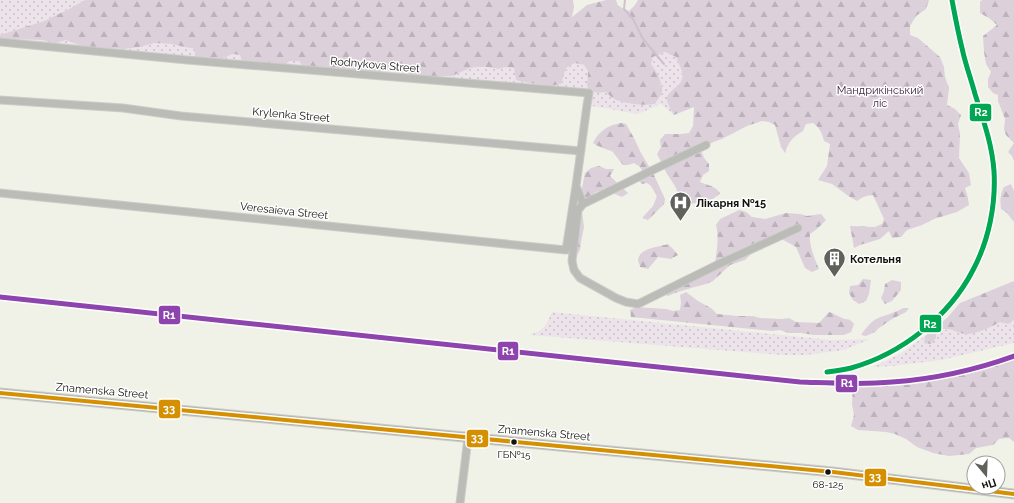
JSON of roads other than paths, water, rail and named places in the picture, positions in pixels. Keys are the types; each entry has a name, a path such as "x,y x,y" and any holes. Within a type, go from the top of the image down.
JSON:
{"main road":[{"name":"Znamenska Street","path":"0,393 833,472 1014,494"}],"street":[{"name":"Rodnykova Street","path":"0,42 187,60 589,93 566,250"},
{"name":"Krylenka Street","path":"0,100 123,108 181,116 581,151"},
{"path":"706,145 583,204 578,210 572,261 574,270 580,278 616,298 626,302 638,304 721,263 798,228"},
{"path":"576,186 583,204"},
{"name":"Veresaieva Street","path":"0,193 566,250"},
{"path":"460,503 468,438"}],"waterway":[{"path":"625,0 624,9 633,19 643,39 664,64"}],"place":[{"name":"Лікарня №15","path":"681,222"},
{"name":"Котельня","path":"835,278"},
{"name":"ГБ№15","path":"514,442"},
{"name":"68-125","path":"828,472"}],"park label":[{"name":"Мандрикінський ліс","path":"880,96"}]}
